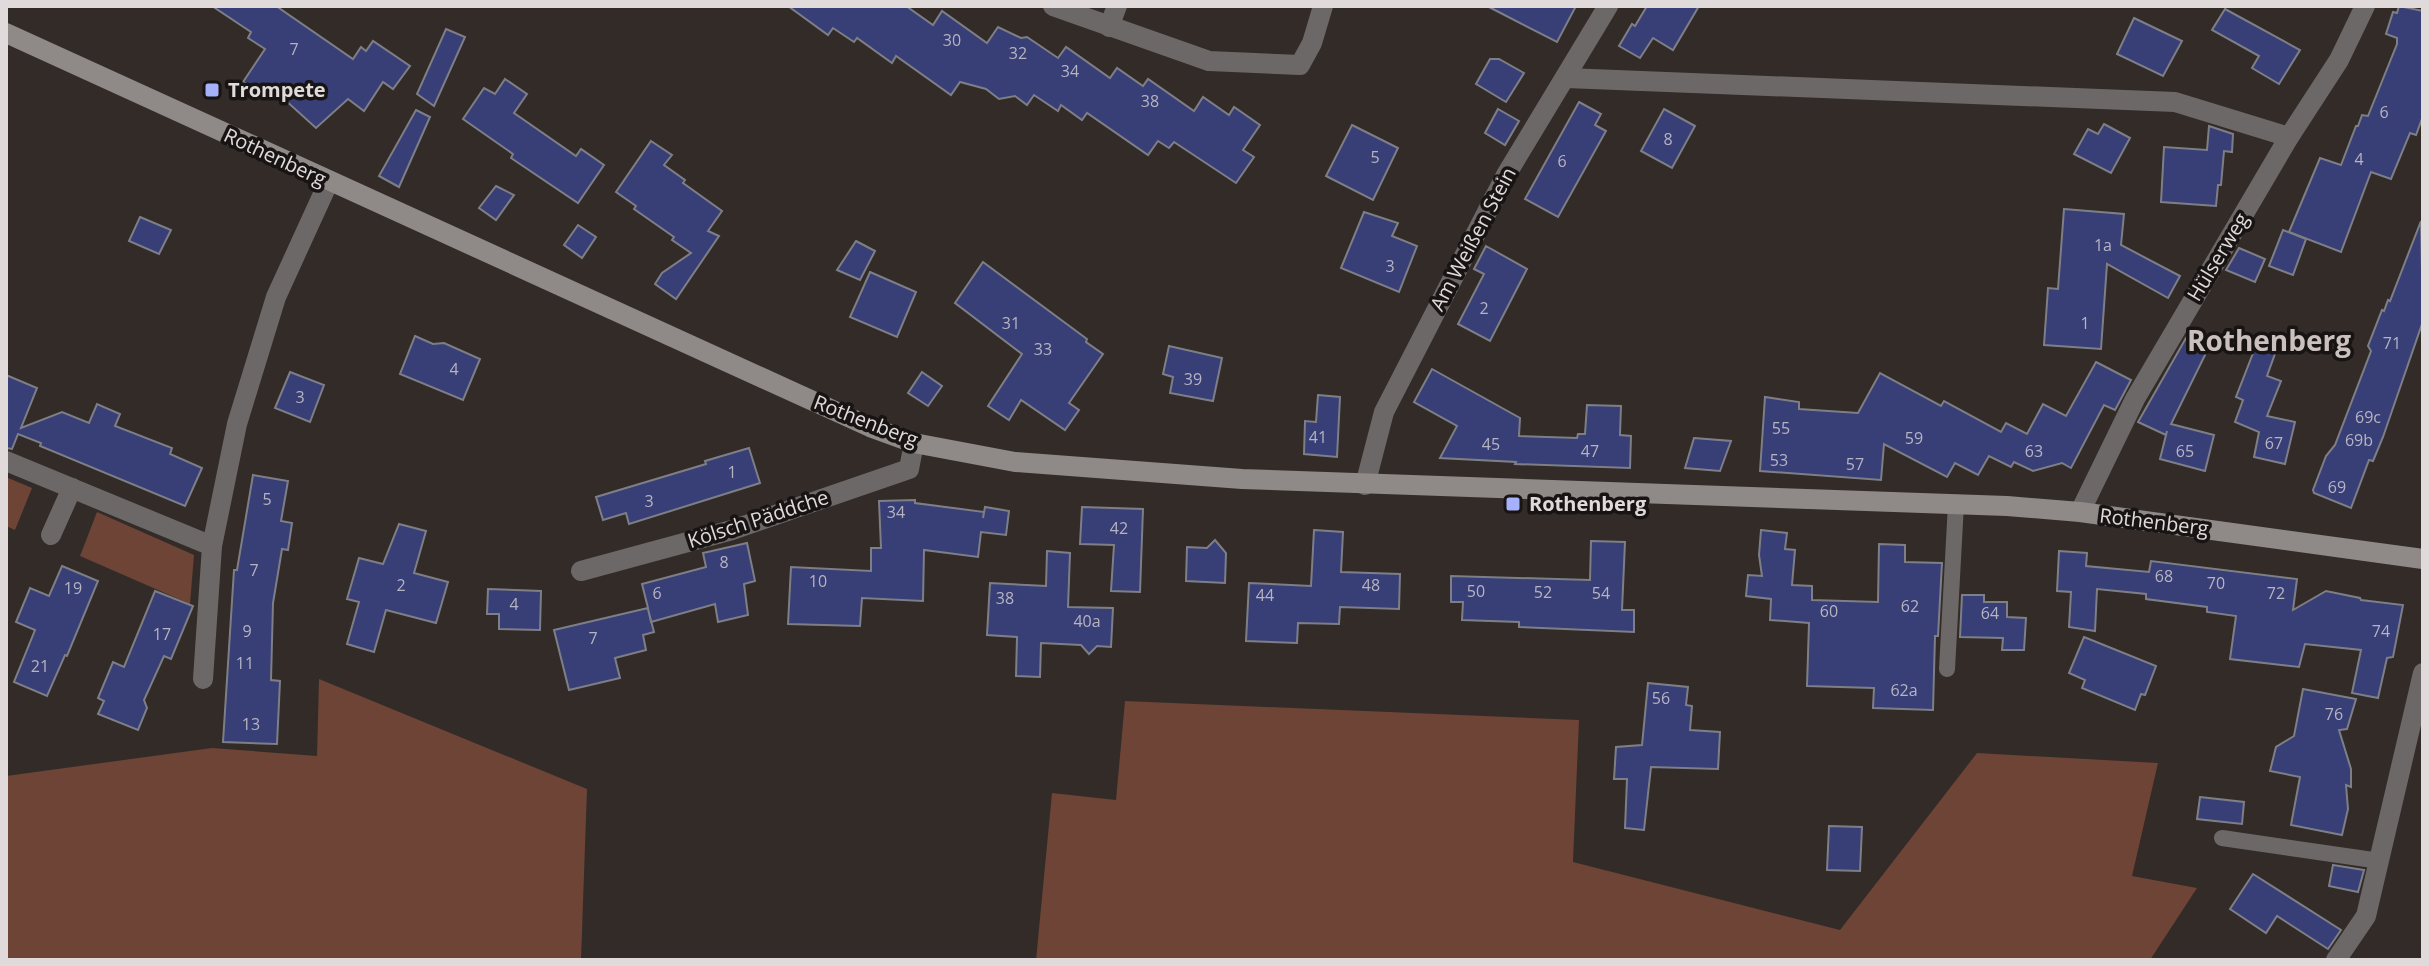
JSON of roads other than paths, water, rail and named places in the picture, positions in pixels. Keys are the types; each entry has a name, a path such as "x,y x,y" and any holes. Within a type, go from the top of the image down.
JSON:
{"street":[{"path":"1053,6 1209,61 1300,65 1312,43 1323,6"},
{"path":"1109,27 1117,6"},
{"name":"Am Weißen Stein","path":"1365,485 1384,412 1506,175 1608,6"},
{"name":"Hülserweg","path":"2080,512 2135,399 2289,137 2339,60 2365,6"},
{"name":"Rothenberg","path":"6,33 870,427 914,443 1015,462 1242,479 1956,504 2080,512 2423,557"},
{"path":"1566,78 2175,102 2289,137"},
{"path":"203,679 212,546 237,424 276,297 329,181"},
{"name":"Kölsch Päddche","path":"581,571 732,530 909,469 914,443"},
{"path":"6,461 212,546"},
{"path":"51,535 72,488"},
{"path":"2336,960 2366,916 2423,673"}],"lane":[{"path":"1947,669 1956,504"},
{"path":"2222,838 2380,861"}],"place":[{"name":"Trompete","path":"212,90"},
{"name":"Rothenberg","path":"1513,504"}],"district":[{"name":"Rothenberg","path":"2269,341"}]}
